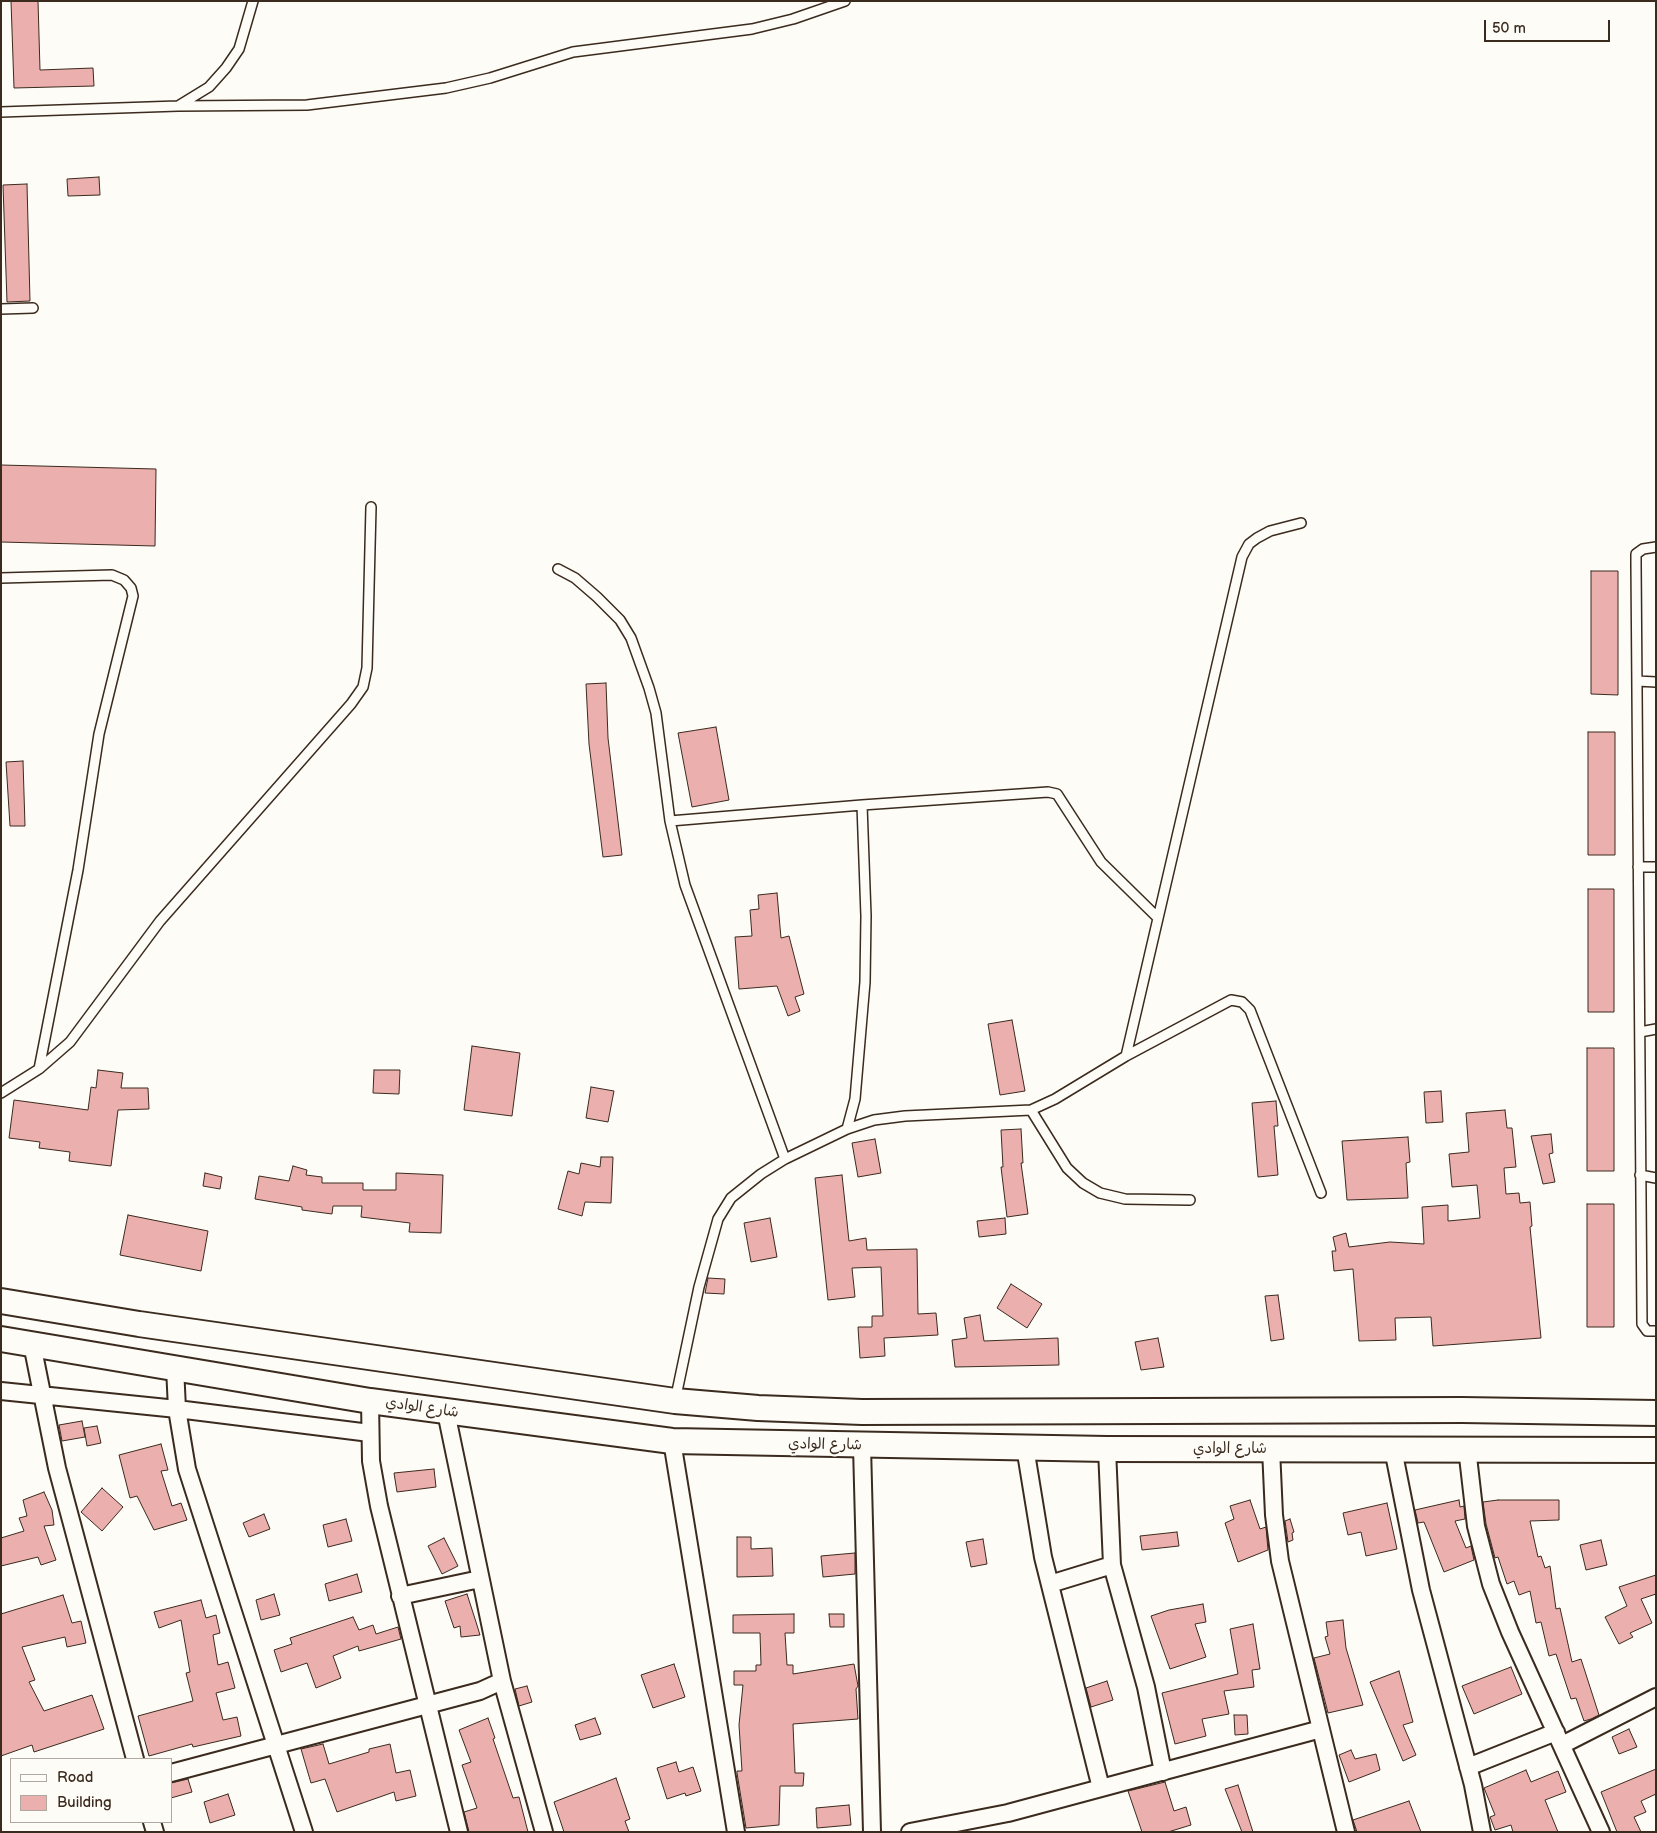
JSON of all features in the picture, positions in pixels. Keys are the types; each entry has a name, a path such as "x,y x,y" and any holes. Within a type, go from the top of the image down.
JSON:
{"main road":[{"path":"1,1300 139,1324 675,1401 758,1408 862,1412 1462,1410 1656,1413"},
{"path":"66,1350 74,1313"},
{"path":"136,1361 139,1324"},
{"name":"شارع الوادي","path":"1,1339 370,1401 672,1441 862,1446 1656,1450"}],"street":[{"path":"32,1344 57,1468 135,1758"},
{"path":"176,1367 177,1408 186,1469 304,1832"},
{"path":"1,1391 177,1408 370,1433"},
{"path":"370,1401 370,1433 379,1506 426,1704 459,1832"},
{"path":"446,1412 502,1681 544,1832"},
{"path":"672,1441 736,1832"},
{"path":"862,1446 872,1832"},
{"path":"1026,1447 1040,1541 1101,1788"},
{"path":"1107,1448 1112,1565 1146,1687 1163,1772"},
{"path":"1467,1448 1476,1526 1491,1584 1510,1632 1601,1832"},
{"path":"1271,1449 1274,1515 1280,1561 1346,1832"},
{"path":"1393,1449 1421,1590 1468,1767 1482,1832"},
{"path":"1050,1584 1112,1565"},
{"path":"400,1596 480,1579"},
{"path":"172,1773 480,1691 502,1681"},
{"path":"1468,1767 1559,1738 1656,1697"},
{"path":"917,1831 1001,1814 1321,1729"}],"lane":[{"path":"178,106 209,86 226,68 239,49 253,1"},
{"path":"1,112 178,106 307,105 446,88 490,78 573,52 752,29 793,20 845,1"},
{"path":"1,309 33,308"},
{"path":"1,1093 39,1069 75,1036 160,922 351,704 363,687 366,668 371,507"},
{"path":"1126,1056 1242,557 1249,544 1257,538 1270,531 1301,523"},
{"path":"1656,547 1643,549 1636,554 1642,1324 1647,1331 1656,1331"},
{"path":"558,569 575,578 597,597 620,620 631,638 650,688 656,712 670,821 685,885 785,1160"},
{"path":"1,578 112,575 124,580 131,588 133,596 99,734 78,870 39,1069"},
{"path":"1636,681 1656,682"},
{"path":"670,821 1048,792 1057,794 1101,862 1158,918"},
{"path":"847,1129 855,1099 865,982 866,916 862,805"},
{"path":"1638,867 1656,867"},
{"path":"675,1401 699,1287 718,1219 731,1198 761,1174 847,1129 874,1120 905,1116 1031,1110 1055,1099 1126,1056 1230,1000 1242,1002 1250,1010 1321,1193"},
{"path":"1640,1032 1656,1029"},
{"path":"1031,1110 1068,1168 1083,1183 1100,1193 1125,1199 1190,1200"},
{"path":"1640,1175 1656,1178"}],"building":[{"path":"11,1 38,1 40,70 93,68 94,86 14,88"},
{"path":"99,177 100,195 68,196 67,179"},
{"path":"27,184 30,301 7,302 3,185"},
{"path":"1,465 156,469 155,546 1,542"},
{"path":"1591,571 1618,571 1618,695 1591,694"},
{"path":"606,683 608,738 622,855 603,857 589,744 586,684"},
{"path":"716,727 729,800 692,807 678,733"},
{"path":"1588,732 1615,732 1615,855 1588,855"},
{"path":"23,761 25,826 10,826 6,762"},
{"path":"1588,889 1614,889 1614,1012 1588,1012"},
{"path":"777,893 781,938 789,936 804,994 795,997 800,1011 788,1016 777,986 739,989 735,937 752,936 750,910 759,909 758,895"},
{"path":"1012,1020 1025,1091 1000,1095 988,1024"},
{"path":"472,1046 520,1053 512,1116 464,1110"},
{"path":"1587,1048 1614,1048 1614,1171 1587,1171"},
{"path":"98,1070 123,1073 121,1088 148,1088 149,1109 118,1110 111,1166 69,1161 70,1152 39,1148 40,1142 9,1138 14,1100 88,1110 91,1087 96,1088"},
{"path":"374,1070 400,1070 399,1094 373,1093"},
{"path":"591,1087 614,1091 608,1122 586,1118"},
{"path":"1441,1091 1443,1122 1426,1123 1424,1092"},
{"path":"1276,1101 1278,1126 1274,1126 1278,1175 1258,1177 1252,1103"},
{"path":"1505,1110 1507,1128 1512,1128 1516,1167 1504,1168 1506,1194 1519,1193 1520,1203 1530,1202 1532,1226 1530,1227 1541,1338 1433,1346 1431,1317 1395,1318 1396,1340 1359,1341 1353,1269 1334,1271 1332,1251 1336,1251 1333,1237 1346,1233 1349,1247 1390,1242 1424,1244 1422,1207 1448,1205 1448,1221 1480,1218 1477,1185 1452,1187 1449,1154 1469,1152 1466,1113"},
{"path":"1021,1129 1023,1163 1021,1163 1028,1214 1007,1217 1001,1167 1003,1167 1001,1130"},
{"path":"1551,1134 1553,1153 1549,1154 1555,1182 1543,1184 1531,1136"},
{"path":"1408,1137 1410,1162 1406,1163 1408,1198 1347,1200 1342,1141"},
{"path":"875,1139 881,1173 858,1177 852,1143"},
{"path":"601,1157 613,1157 611,1203 585,1202 582,1216 558,1209 568,1171 579,1174 581,1163 600,1167"},
{"path":"293,1166 307,1170 306,1175 322,1177 322,1183 363,1183 363,1190 396,1190 396,1173 443,1175 441,1233 409,1232 410,1223 361,1217 362,1206 333,1206 332,1214 302,1210 302,1207 255,1199 259,1176 289,1181"},
{"path":"205,1173 222,1177 220,1189 203,1186"},
{"path":"842,1175 849,1241 866,1238 867,1250 917,1249 918,1314 936,1313 938,1335 884,1338 885,1356 860,1358 858,1327 872,1327 872,1316 883,1316 881,1267 852,1268 855,1297 828,1300 815,1178"},
{"path":"1587,1204 1614,1204 1614,1327 1587,1327"},
{"path":"128,1215 208,1231 201,1271 120,1255"},
{"path":"770,1218 777,1257 751,1262 744,1223"},
{"path":"1005,1218 1006,1234 979,1237 977,1221"},
{"path":"708,1278 725,1279 724,1294 705,1293"},
{"path":"1011,1284 1042,1304 1027,1328 997,1308"},
{"path":"1278,1295 1284,1339 1271,1341 1265,1296"},
{"path":"980,1315 984,1341 1058,1338 1059,1365 955,1367 952,1340 967,1338 964,1318"},
{"path":"1158,1338 1164,1367 1141,1370 1135,1342"},
{"path":"82,1421 85,1437 62,1441 59,1425"},
{"path":"97,1426 101,1443 87,1446 84,1428"},
{"path":"161,1444 168,1470 161,1471 172,1506 181,1503 187,1520 154,1530 137,1496 130,1498 119,1455"},
{"path":"434,1469 436,1487 397,1492 394,1473"},
{"path":"102,1488 123,1507 102,1531 81,1512"},
{"path":"44,1492 52,1510 54,1525 44,1526 56,1560 41,1565 38,1557 1,1566 1,1538 24,1531 19,1518 27,1516 23,1500"},
{"path":"1250,1500 1260,1529 1266,1527 1268,1550 1238,1562 1225,1523 1234,1519 1230,1506"},
{"path":"1459,1500 1460,1507 1464,1506 1465,1519 1455,1521 1466,1548 1471,1546 1474,1560 1444,1572 1424,1522 1418,1523 1415,1510"},
{"path":"1498,1500 1559,1500 1559,1520 1530,1521 1538,1557 1541,1556 1545,1568 1550,1566 1556,1609 1560,1608 1572,1662 1581,1659 1599,1715 1591,1719 1584,1721 1576,1698 1571,1699 1556,1654 1549,1656 1541,1622 1536,1623 1530,1591 1519,1595 1514,1581 1507,1584 1498,1557 1495,1558 1486,1524 1483,1502"},
{"path":"1387,1503 1397,1549 1366,1556 1361,1532 1348,1535 1343,1513"},
{"path":"264,1514 270,1529 249,1537 243,1523"},
{"path":"346,1519 352,1541 328,1547 323,1525"},
{"path":"1290,1519 1294,1532 1292,1533 1293,1540 1288,1542 1285,1521"},
{"path":"1177,1532 1179,1546 1142,1550 1140,1536"},
{"path":"737,1537 751,1537 751,1549 772,1548 773,1576 737,1577"},
{"path":"444,1538 458,1566 442,1574 428,1546"},
{"path":"983,1539 987,1564 971,1567 966,1542"},
{"path":"1601,1540 1607,1565 1586,1570 1580,1545"},
{"path":"855,1553 855,1574 823,1577 821,1556"},
{"path":"357,1574 362,1592 329,1601 325,1584"},
{"path":"1656,1575 1656,1594 1641,1599 1652,1623 1630,1633 1633,1637 1619,1644 1605,1617 1627,1606 1619,1587"},
{"path":"274,1594 280,1615 261,1620 256,1600"},
{"path":"467,1594 480,1635 461,1637 460,1626 454,1628 445,1601"},
{"path":"63,1595 72,1623 81,1621 86,1643 67,1647 65,1637 22,1647 35,1680 29,1682 44,1711 92,1695 104,1729 34,1752 32,1745 1,1756 1,1614"},
{"path":"201,1600 206,1618 216,1615 220,1633 213,1635 218,1665 228,1662 235,1688 216,1693 223,1720 237,1717 241,1736 193,1747 192,1744 149,1756 138,1716 193,1701 186,1673 190,1672 181,1620 159,1628 154,1612"},
{"path":"1203,1604 1206,1622 1195,1624 1206,1657 1170,1669 1151,1616 1169,1610"},
{"path":"794,1614 794,1633 785,1633 787,1665 793,1665 793,1674 854,1664 858,1686 856,1689 858,1719 793,1724 795,1773 804,1773 803,1786 780,1786 779,1825 746,1828 737,1773 737,1771 742,1771 739,1725 743,1685 734,1685 734,1671 756,1671 756,1665 761,1665 760,1633 733,1633 733,1615"},
{"path":"829,1614 844,1614 844,1627 830,1627"},
{"path":"353,1617 359,1630 373,1625 376,1634 398,1627 401,1639 359,1651 358,1646 333,1656 341,1678 316,1688 307,1663 281,1672 274,1650 292,1644 290,1638"},
{"path":"1343,1620 1346,1648 1363,1705 1328,1713 1314,1658 1330,1654 1325,1637 1328,1636 1326,1622"},
{"path":"1253,1624 1260,1669 1252,1670 1254,1687 1224,1691 1229,1714 1202,1719 1206,1736 1175,1744 1162,1693 1238,1674 1230,1629"},
{"path":"674,1664 685,1697 653,1708 641,1675"},
{"path":"1511,1667 1522,1694 1474,1714 1462,1686"},
{"path":"1399,1671 1413,1722 1403,1725 1416,1755 1403,1761 1370,1682"},
{"path":"1107,1681 1113,1700 1091,1707 1086,1688"},
{"path":"527,1686 532,1702 519,1706 515,1689"},
{"path":"1234,1715 1247,1715 1248,1734 1235,1735"},
{"path":"488,1718 513,1798 519,1797 528,1832 469,1832 464,1812 477,1808 462,1765 471,1762 459,1730"},
{"path":"595,1718 601,1734 580,1740 575,1725"},
{"path":"1629,1729 1637,1747 1619,1754 1612,1737"},
{"path":"323,1744 329,1764 369,1752 369,1749 390,1744 396,1773 410,1770 416,1796 396,1801 394,1792 337,1812 325,1779 311,1783 301,1749"},
{"path":"1351,1750 1355,1759 1376,1754 1380,1770 1349,1782 1339,1755"},
{"path":"676,1762 679,1772 693,1767 701,1791 686,1796 685,1793 667,1799 657,1768"},
{"path":"1656,1769 1656,1794 1641,1801 1646,1812 1634,1817 1641,1832 1617,1832 1601,1792"},
{"path":"1526,1770 1531,1782 1558,1771 1566,1792 1545,1800 1558,1832 1513,1832 1511,1825 1495,1830 1490,1817 1495,1815 1484,1788"},
{"path":"616,1778 630,1819 625,1821 629,1832 564,1832 554,1802"},
{"path":"188,1779 192,1792 172,1798 172,1783"},
{"path":"1165,1782 1174,1811 1186,1807 1191,1825 1168,1832 1142,1832 1128,1791"},
{"path":"1238,1785 1253,1832 1242,1832 1225,1789"},
{"path":"228,1794 235,1815 210,1823 204,1802"},
{"path":"1409,1801 1421,1832 1357,1832 1353,1820"},
{"path":"849,1805 851,1825 817,1828 816,1808"}]}
